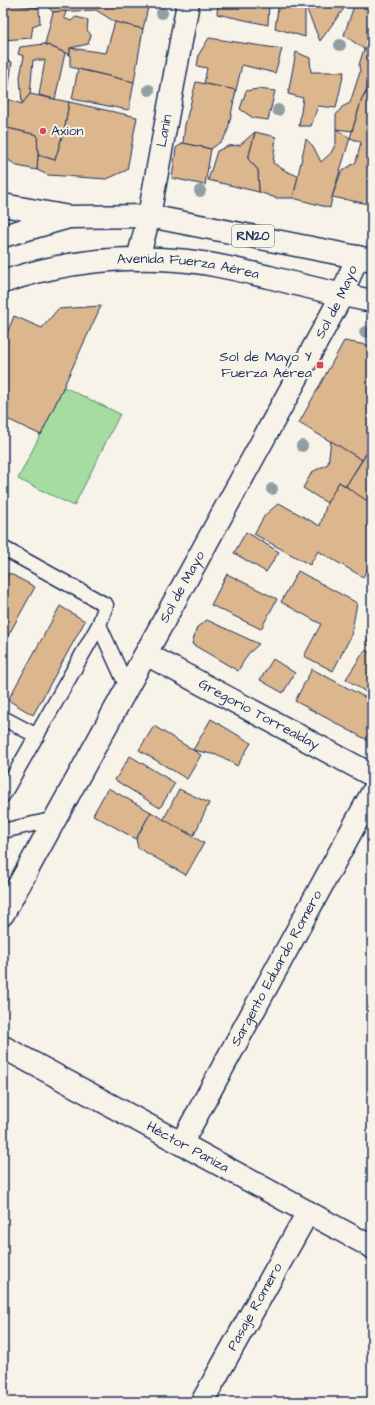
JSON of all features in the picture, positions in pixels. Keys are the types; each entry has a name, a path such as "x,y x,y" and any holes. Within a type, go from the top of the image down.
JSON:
{"street":[{"name":"Lanín","path":"138,259 150,216 188,3"},
{"path":"3,206 69,217"},
{"name":"RN20","path":"3,236 69,217 150,216 364,258"},
{"name":"Sol de Mayo","path":"3,914 342,295 364,258"},
{"name":"Avenida Fuerza Aérea","path":"3,282 19,276 96,261 138,259 177,260 228,268 372,301"},
{"name":"Gregorio Torrealday","path":"146,654 372,775"},
{"name":"Sargento Eduardo Romero","path":"181,1144 372,793"},
{"name":"Héctor Paniza","path":"3,1047 372,1247"},
{"name":"Pasaje Romero","path":"202,1402 308,1212"}],"lane":[{"path":"3,548 106,605 99,625 3,795"},
{"path":"99,625 127,687"},
{"path":"3,718 37,736"},
{"path":"3,832 56,818"}],"green space":[{"path":"64,387 120,414 74,506 18,479"}],"building":[{"path":"3,3 39,8 40,23 33,26 31,38 3,40"},
{"path":"45,3 149,3 143,29 115,22 96,10 53,12"},
{"path":"218,3 269,3 268,25 217,14"},
{"path":"279,3 304,3 305,37 275,28"},
{"path":"304,3 348,3 320,41"},
{"path":"355,3 372,3 372,52 364,49 344,35"},
{"path":"66,11 64,18 71,21 76,17 88,20 87,30 91,35 88,44 70,48 70,55 45,44 53,12"},
{"path":"115,22 143,29 134,82 70,67 70,48 106,53"},
{"path":"209,38 282,49 275,73 242,65 236,90 204,84 207,68 197,66 199,54"},
{"path":"3,40 7,40 6,49 3,49"},
{"path":"45,44 65,53 55,99 39,95 45,60 33,60 30,94 22,104 20,77 24,56 18,54 20,47"},
{"path":"364,49 372,52 372,81 362,99 352,131 336,129 336,115 342,107 350,103 360,72 359,65"},
{"path":"296,52 310,58 311,72 344,72 336,108 318,106 311,126 299,126 303,98 288,94"},
{"path":"3,59 12,62 7,99 3,114"},
{"path":"78,69 134,82 129,110 72,99"},
{"path":"196,82 236,90 228,130 223,140 211,149 183,143 185,125"},
{"path":"258,89 275,91 268,120 253,118 240,109 246,91"},
{"path":"369,89 372,89 372,109 366,130 372,131 372,190 369,204 332,197 341,172 356,162 361,142 350,138 362,99"},
{"name":"Axion","path":"30,94 69,102 65,127 55,160 38,155 37,135 3,127 3,114 7,99 22,104"},
{"path":"69,102 137,117 127,170 107,179 48,175 37,170 38,155 55,160 65,127"},
{"path":"3,127 37,135 37,170 17,166 3,156"},
{"path":"336,129 350,138 330,208 293,198 306,139 313,146 321,162 331,153 336,143"},
{"path":"255,132 276,137 273,163 298,176 293,198 276,198 259,192 258,170 248,159"},
{"path":"255,132 248,159 258,170 259,192 208,180 217,151 228,146 240,145"},
{"path":"183,143 211,149 205,185 172,178 176,148"},
{"path":"101,306 41,435 3,417 3,397 6,391 3,389 3,343 14,316 42,328 58,309"},
{"path":"344,341 372,346 372,445 362,460 299,423"},
{"path":"331,441 362,460 346,486 339,482 327,503 303,488 312,472 328,464"},
{"path":"372,445 372,508 346,486"},
{"path":"339,482 372,504 372,561 363,577 318,551 310,565 254,534 265,515 279,503 320,526 327,503"},
{"path":"246,532 279,552 266,572 234,553"},
{"path":"298,571 357,603 351,636 333,671 304,656 321,624 281,602"},
{"path":"9,573 35,587 3,645 3,584"},
{"path":"227,574 277,599 261,629 211,605"},
{"path":"60,606 85,621 33,715 8,700"},
{"path":"207,620 259,644 248,654 238,671 192,644 197,627"},
{"path":"372,632 372,647 365,643"},
{"path":"365,650 372,654 372,696 346,679"},
{"path":"273,659 295,673 283,693 260,680"},
{"path":"312,669 372,701 372,735 369,741 295,701"},
{"path":"211,719 251,743 237,766 221,756 193,750"},
{"path":"154,726 201,755 187,779 139,750"},
{"path":"130,756 175,783 160,808 115,780"},
{"path":"108,788 151,812 136,839 93,815"},
{"path":"179,789 209,803 194,835 163,821"},
{"path":"151,812 204,843 186,875 138,848 136,839"}],"place":[{"name":"Axion","path":"43,131"},
{"name":"Sol de Mayo Y Fuerza Aérea","path":"320,365"}]}
